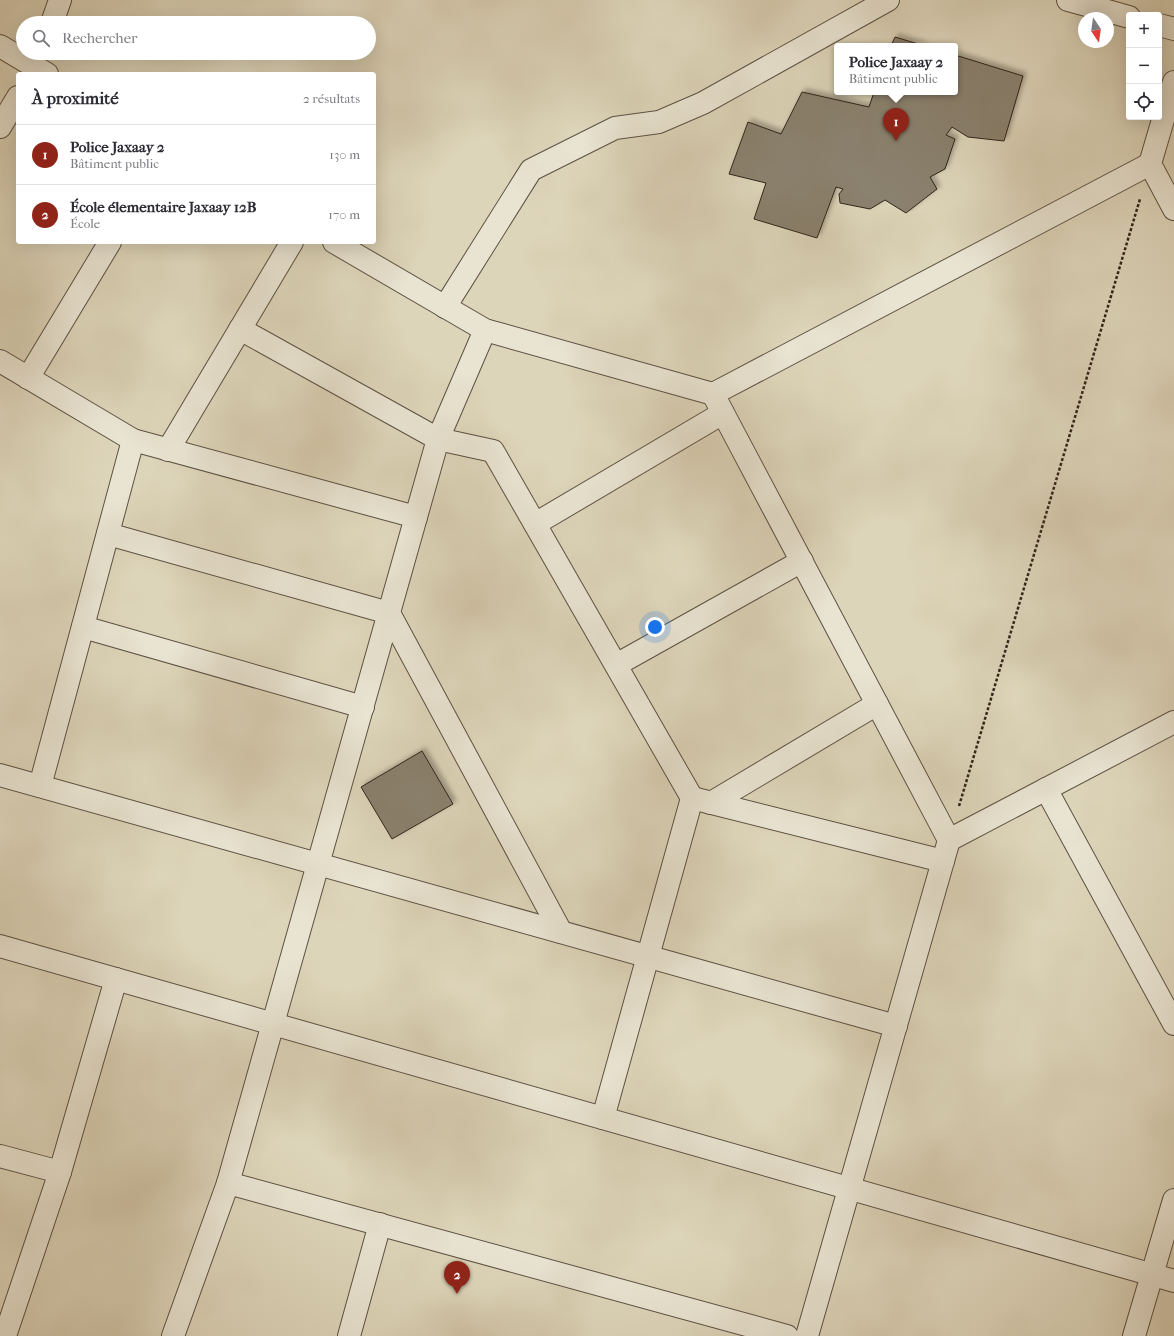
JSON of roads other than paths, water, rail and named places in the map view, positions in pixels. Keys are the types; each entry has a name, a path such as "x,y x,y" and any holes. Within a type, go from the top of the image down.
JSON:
{"street":[{"path":"54,16 60,0"},
{"path":"446,308 531,170 615,128 659,122 703,103 888,0"},
{"path":"1068,0 1126,16"},
{"path":"1162,26 1174,29"},
{"path":"0,46 16,55"},
{"path":"26,60 39,67"},
{"path":"1174,82 1150,164 1174,209"},
{"path":"0,127 16,100"},
{"path":"337,244 485,330 713,394 1150,164"},
{"path":"28,378 109,244"},
{"path":"168,450 291,244"},
{"path":"240,329 438,439 493,451 616,665 701,800 943,861"},
{"path":"173,1336 228,1183 438,439 485,330"},
{"path":"0,361 133,440 416,517"},
{"path":"713,394 949,840 807,1336"},
{"path":"535,524 723,414"},
{"path":"40,786 133,440"},
{"path":"108,534 389,613 561,932"},
{"path":"616,665 802,561"},
{"path":"83,627 363,707"},
{"path":"603,1118 648,956 701,800 877,704"},
{"path":"949,840 1174,722"},
{"path":"0,775 896,1026"},
{"path":"1046,789 1174,1024"},
{"path":"0,946 1174,1281"},
{"path":"5,1336 60,1172 116,979"},
{"path":"0,1156 60,1172"},
{"path":"228,1183 787,1336"},
{"path":"1134,1336 1174,1200"},
{"path":"349,1336 380,1224"}],"place":[{"name":"Police Jaxaay 2","path":"896,141"},
{"name":"École élementaire Jaxaay 12B","path":"457,1294"}]}
